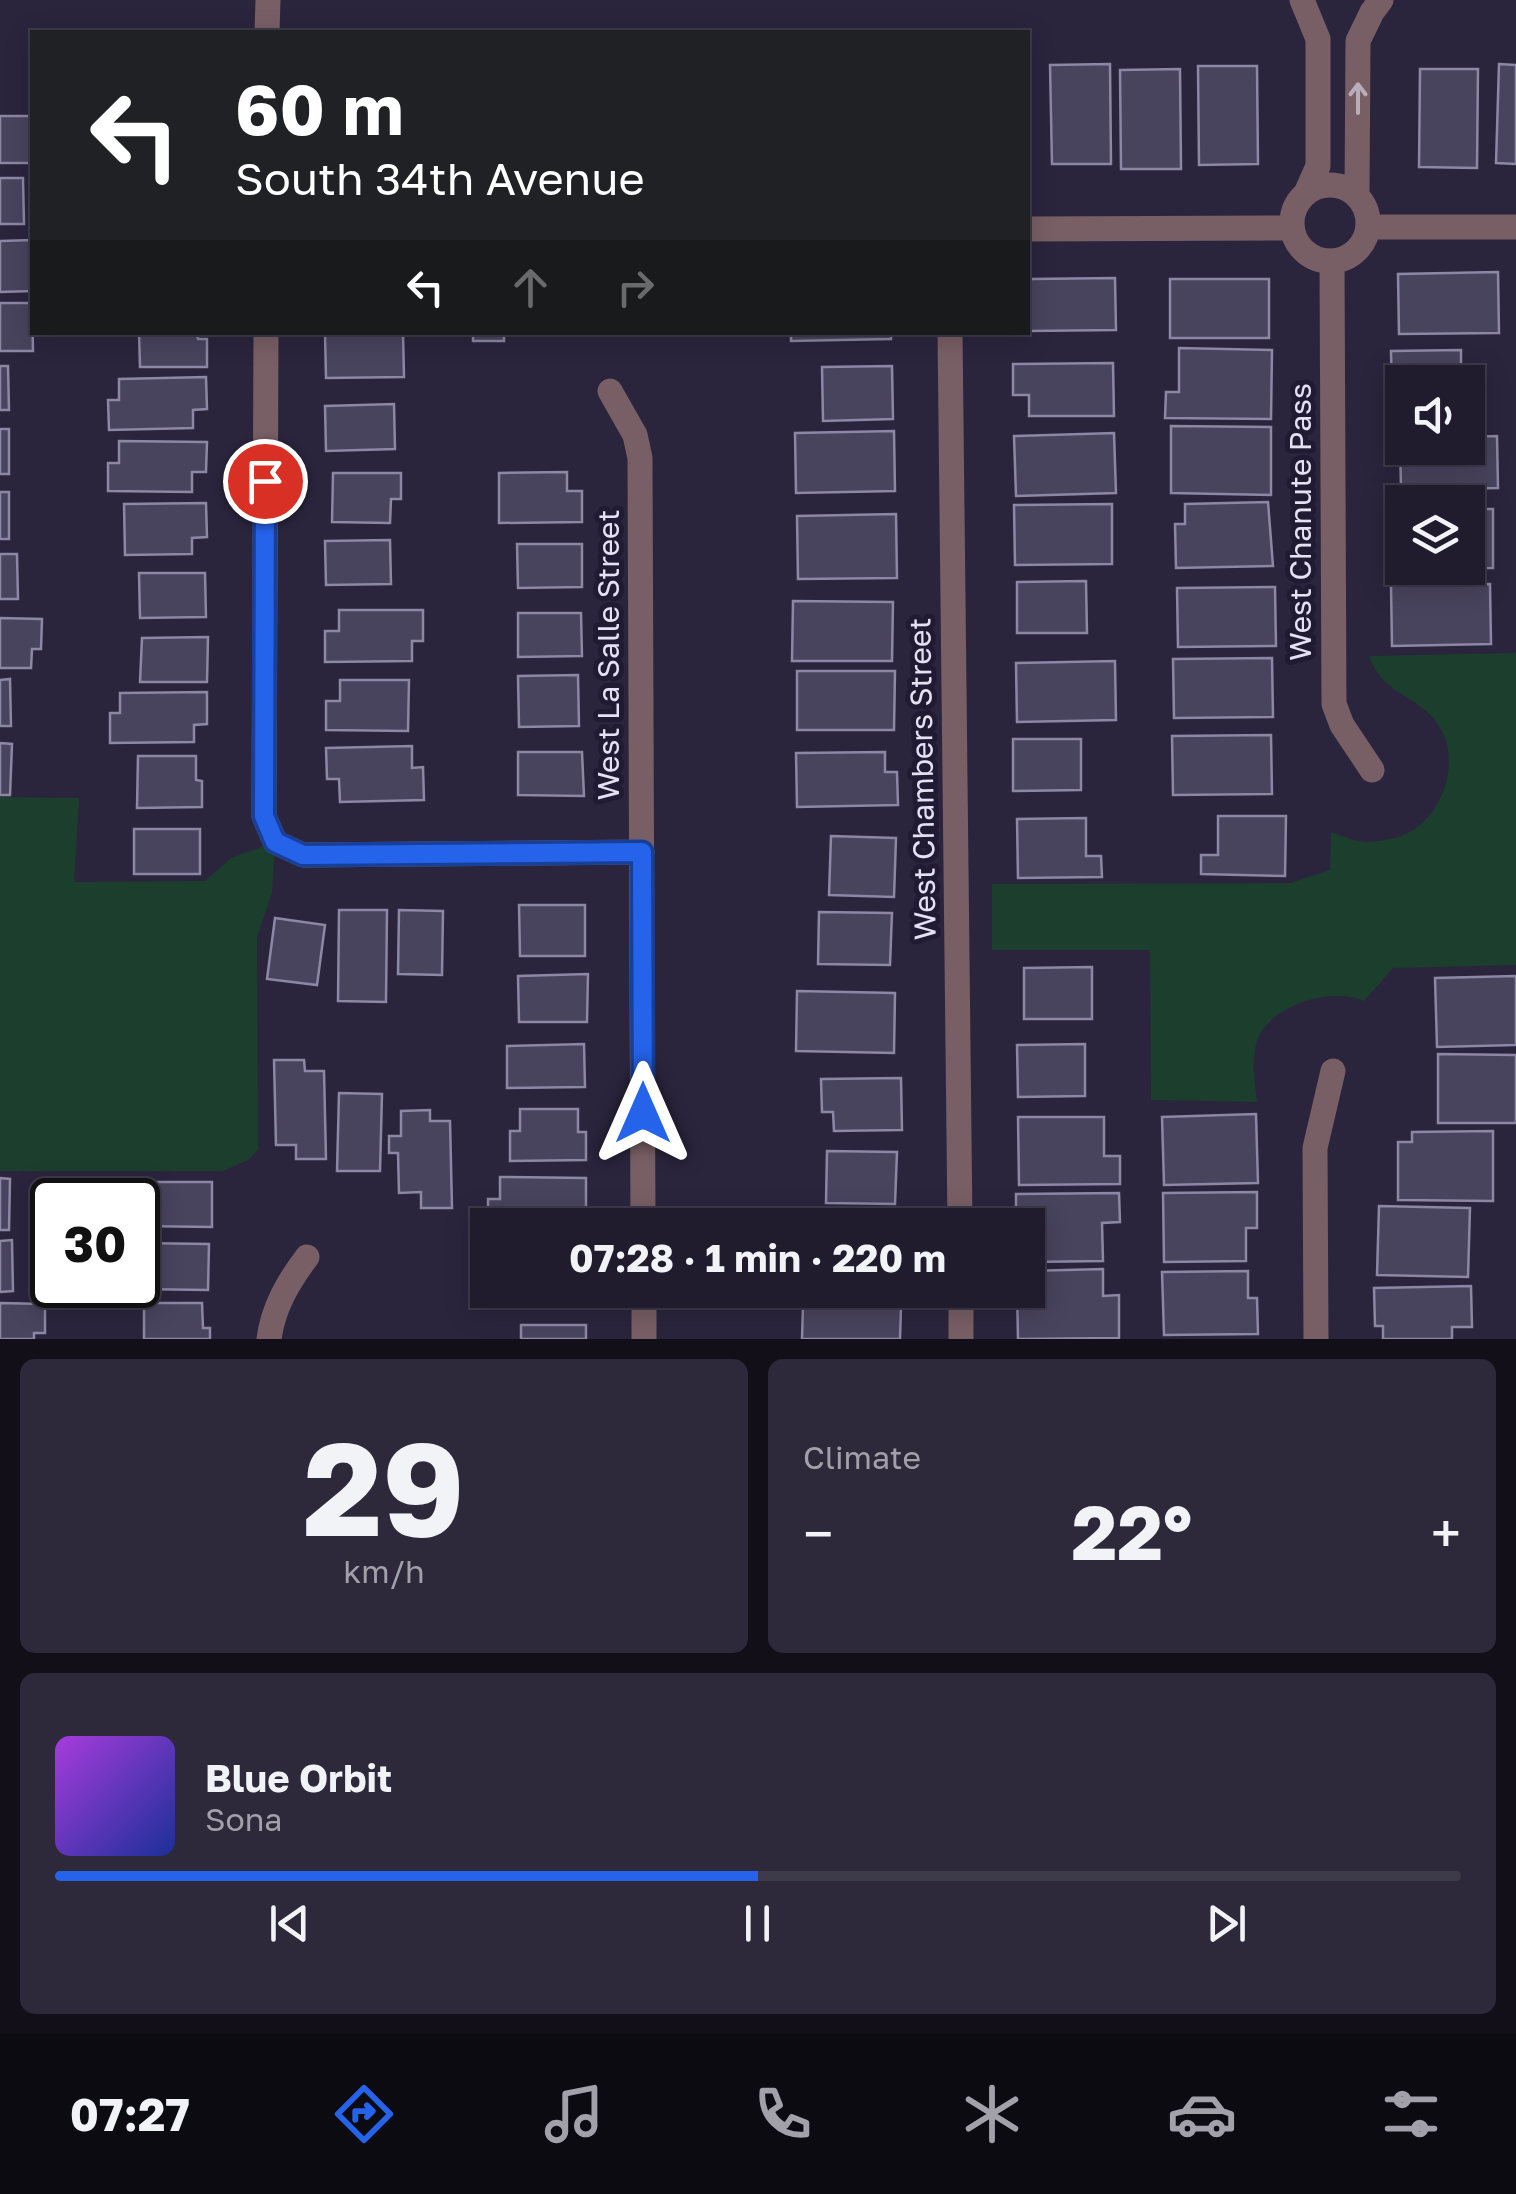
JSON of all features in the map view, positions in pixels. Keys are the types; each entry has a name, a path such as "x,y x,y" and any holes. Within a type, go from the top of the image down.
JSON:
{"street":[{"path":"268,0 268,30"},
{"path":"1302,0 1318,39 1318,166 1293,215 1292,228 1295,239 1310,256 1332,262 1343,260 1361,247 1369,226 1364,204 1357,196 1348,189 1326,185 1306,193"},
{"path":"1357,196 1358,41 1381,0"},
{"path":"1369,226 1516,226"},
{"path":"1030,229 1292,228"},
{"name":"West Chanute Pass","path":"1332,262 1334,704 1342,724 1372,770"},
{"path":"266,335 264,816 275,842 303,855 642,852"},
{"name":"West Chambers Street","path":"950,335 960,1208"},
{"name":"West La Salle Street","path":"610,391 634,435 640,458 644,1208"},
{"path":"1316,1339 1314,1148 1333,1070"},
{"path":"269,1339 288,1281 307,1256"},
{"path":"644,1308 644,1339"},
{"path":"961,1308 962,1339"}],"green space":[{"path":"1516,653 1516,965 1393,968 1364,1001 1350,997 1317,998 1285,1010 1272,1020 1256,1045 1257,1102 1151,1100 1150,950 992,950 992,884 1291,883 1330,870 1331,832 1368,842 1408,833 1429,816 1442,795 1448,770 1447,745 1435,720 1384,680 1369,656"},
{"path":"0,797 79,798 74,882 205,881 231,858 275,842 272,892 257,937 258,1150 248,1160 223,1171 0,1171"}],"building":[{"path":"1110,64 1111,164 1052,164 1050,65"},
{"path":"1499,64 1516,65 1516,164 1496,163"},
{"path":"1198,66 1257,66 1258,164 1199,165"},
{"path":"1180,69 1181,169 1121,169 1120,70"},
{"path":"1420,69 1478,69 1477,168 1419,167"},
{"path":"0,116 30,116 30,163 0,163"},
{"path":"0,178 23,178 24,224 0,224"},
{"path":"30,240 30,291 0,292 0,241"},
{"path":"1498,272 1499,333 1399,334 1398,274"},
{"path":"1115,278 1116,330 1030,331 1031,279"},
{"path":"1170,279 1269,279 1269,338 1170,338"},
{"path":"0,303 30,303 33,351 0,351"},
{"path":"139,335 197,335 198,339 207,339 207,367 140,367"},
{"path":"325,335 403,335 404,377 326,378"},
{"path":"473,335 504,335 504,341 473,341"},
{"path":"791,335 891,335 891,339 791,341"},
{"path":"1179,348 1272,350 1271,419 1165,418 1166,392 1179,392"},
{"path":"1461,350 1461,365 1391,365 1391,351"},
{"path":"1113,363 1114,416 1029,416 1029,395 1013,395 1013,364"},
{"path":"0,366 8,366 9,410 0,410"},
{"path":"892,366 893,419 823,421 822,367"},
{"path":"206,377 207,409 193,410 193,428 109,430 108,400 119,400 119,379"},
{"path":"394,404 395,449 326,451 325,406"},
{"path":"1171,426 1271,427 1271,495 1171,493"},
{"path":"0,429 9,429 9,474 0,474"},
{"path":"894,431 895,491 796,493 795,433"},
{"path":"1114,433 1116,493 1016,496 1014,436"},
{"path":"1485,436 1497,436 1498,488 1401,485 1401,465 1485,465"},
{"path":"119,441 207,442 206,472 192,472 192,492 108,491 108,463 119,463"},
{"path":"567,472 567,491 582,491 582,522 499,523 499,473"},
{"path":"333,473 401,473 401,499 391,499 390,523 332,522"},
{"path":"0,492 9,492 9,539 0,539"},
{"path":"1268,502 1273,566 1176,568 1175,524 1185,524 1185,504"},
{"path":"206,503 207,537 192,538 192,554 125,555 124,504"},
{"path":"1112,504 1112,564 1015,565 1014,505"},
{"path":"1485,509 1493,509 1493,568 1485,568"},
{"path":"896,514 897,578 798,579 797,516"},
{"path":"390,540 391,584 326,585 325,541"},
{"path":"517,544 582,544 582,587 518,588"},
{"path":"0,554 17,554 18,599 0,599"},
{"path":"139,573 205,573 206,617 140,618"},
{"path":"1086,581 1087,633 1017,633 1017,582"},
{"path":"1490,584 1491,644 1392,646 1391,585"},
{"path":"1275,587 1276,646 1178,647 1177,588"},
{"path":"793,601 893,602 892,661 792,661"},
{"path":"339,610 423,610 423,641 412,641 412,661 325,662 325,631 339,631"},
{"path":"518,613 581,613 582,656 518,657"},
{"path":"0,618 42,619 41,649 32,649 31,668 0,668"},
{"path":"208,637 207,682 140,682 142,638"},
{"path":"1272,658 1273,717 1174,718 1173,659"},
{"path":"1115,661 1116,720 1017,722 1016,663"},
{"path":"797,671 895,671 894,730 797,730"},
{"path":"578,675 579,726 519,727 518,676"},
{"path":"10,679 11,726 0,726 0,680"},
{"path":"340,680 409,680 408,731 326,730 326,701 340,701"},
{"path":"207,692 207,724 194,725 194,742 110,743 110,713 120,713 120,693"},
{"path":"1271,735 1272,794 1173,795 1172,736"},
{"path":"1013,739 1081,739 1081,790 1013,791"},
{"path":"0,743 12,744 10,795 0,795"},
{"path":"412,746 412,768 423,767 424,800 340,802 339,779 327,779 326,748"},
{"path":"518,752 582,752 584,796 518,795"},
{"path":"885,752 885,772 897,772 898,805 797,807 796,753"},
{"path":"138,756 196,756 196,780 202,781 202,807 137,808"},
{"path":"1218,816 1286,816 1285,876 1201,874 1201,855 1218,855"},
{"path":"1086,818 1086,856 1101,856 1102,877 1018,878 1017,819"},
{"path":"134,829 200,829 200,874 134,874"},
{"path":"831,836 896,838 894,897 829,895"},
{"path":"519,905 585,905 585,956 520,956"},
{"path":"339,910 387,910 386,1002 338,1001"},
{"path":"399,910 443,911 442,975 398,974"},
{"path":"819,912 892,913 890,965 818,964"},
{"path":"275,918 325,925 317,985 267,979"},
{"path":"1092,967 1092,1019 1024,1019 1024,968"},
{"path":"588,974 587,1022 519,1022 518,976"},
{"path":"1516,976 1516,1045 1437,1047 1435,978"},
{"path":"797,991 895,993 894,1053 796,1051"},
{"path":"584,1044 585,1087 507,1088 507,1046"},
{"path":"1085,1044 1085,1096 1018,1097 1017,1045"},
{"path":"1438,1054 1516,1055 1516,1123 1438,1123"},
{"path":"274,1060 304,1060 305,1071 324,1071 326,1159 296,1159 296,1145 276,1145"},
{"path":"901,1078 902,1130 834,1131 833,1112 822,1112 821,1079"},
{"path":"339,1093 382,1094 380,1171 337,1171"},
{"path":"520,1109 578,1109 578,1132 586,1132 586,1160 510,1161 510,1131 520,1131"},
{"path":"430,1110 430,1121 450,1121 452,1208 421,1208 421,1192 399,1193 398,1153 389,1153 389,1136 401,1136 401,1111"},
{"path":"1256,1114 1258,1183 1164,1185 1162,1117"},
{"path":"1018,1117 1104,1117 1104,1156 1120,1156 1120,1184 1019,1185"},
{"path":"1493,1131 1493,1201 1398,1200 1398,1142 1412,1142 1412,1132"},
{"path":"827,1151 897,1152 895,1204 826,1203"},
{"path":"500,1177 586,1178 586,1208 488,1208 488,1199 500,1199"},
{"path":"0,1178 10,1179 9,1230 0,1230"},
{"path":"160,1182 212,1182 212,1227 160,1226"},
{"path":"1257,1192 1257,1228 1246,1228 1246,1261 1164,1262 1163,1193"},
{"path":"1119,1193 1120,1222 1102,1223 1103,1261 1045,1262 1045,1208 1016,1208 1016,1194"},
{"path":"1379,1206 1470,1208 1468,1277 1377,1275"},
{"path":"12,1240 13,1291 0,1292 0,1241"},
{"path":"160,1243 209,1244 208,1290 160,1289"},
{"path":"1103,1269 1103,1296 1119,1295 1119,1338 1018,1339 1017,1308 1045,1308 1045,1271"},
{"path":"1248,1271 1248,1298 1257,1298 1258,1334 1164,1335 1162,1272"},
{"path":"1471,1286 1472,1327 1452,1327 1452,1339 1383,1339 1383,1326 1375,1326 1374,1288"},
{"path":"0,1303 45,1308 45,1333 34,1333 34,1339 0,1339"},
{"path":"160,1303 202,1303 203,1328 210,1328 210,1339 144,1339 144,1308 160,1308"},
{"path":"803,1308 901,1308 900,1339 802,1339"},
{"path":"521,1325 586,1325 586,1339 521,1339"}],"route":[{"path":"265,481 264,816 275,842 303,855 642,852 643,1113"}]}
